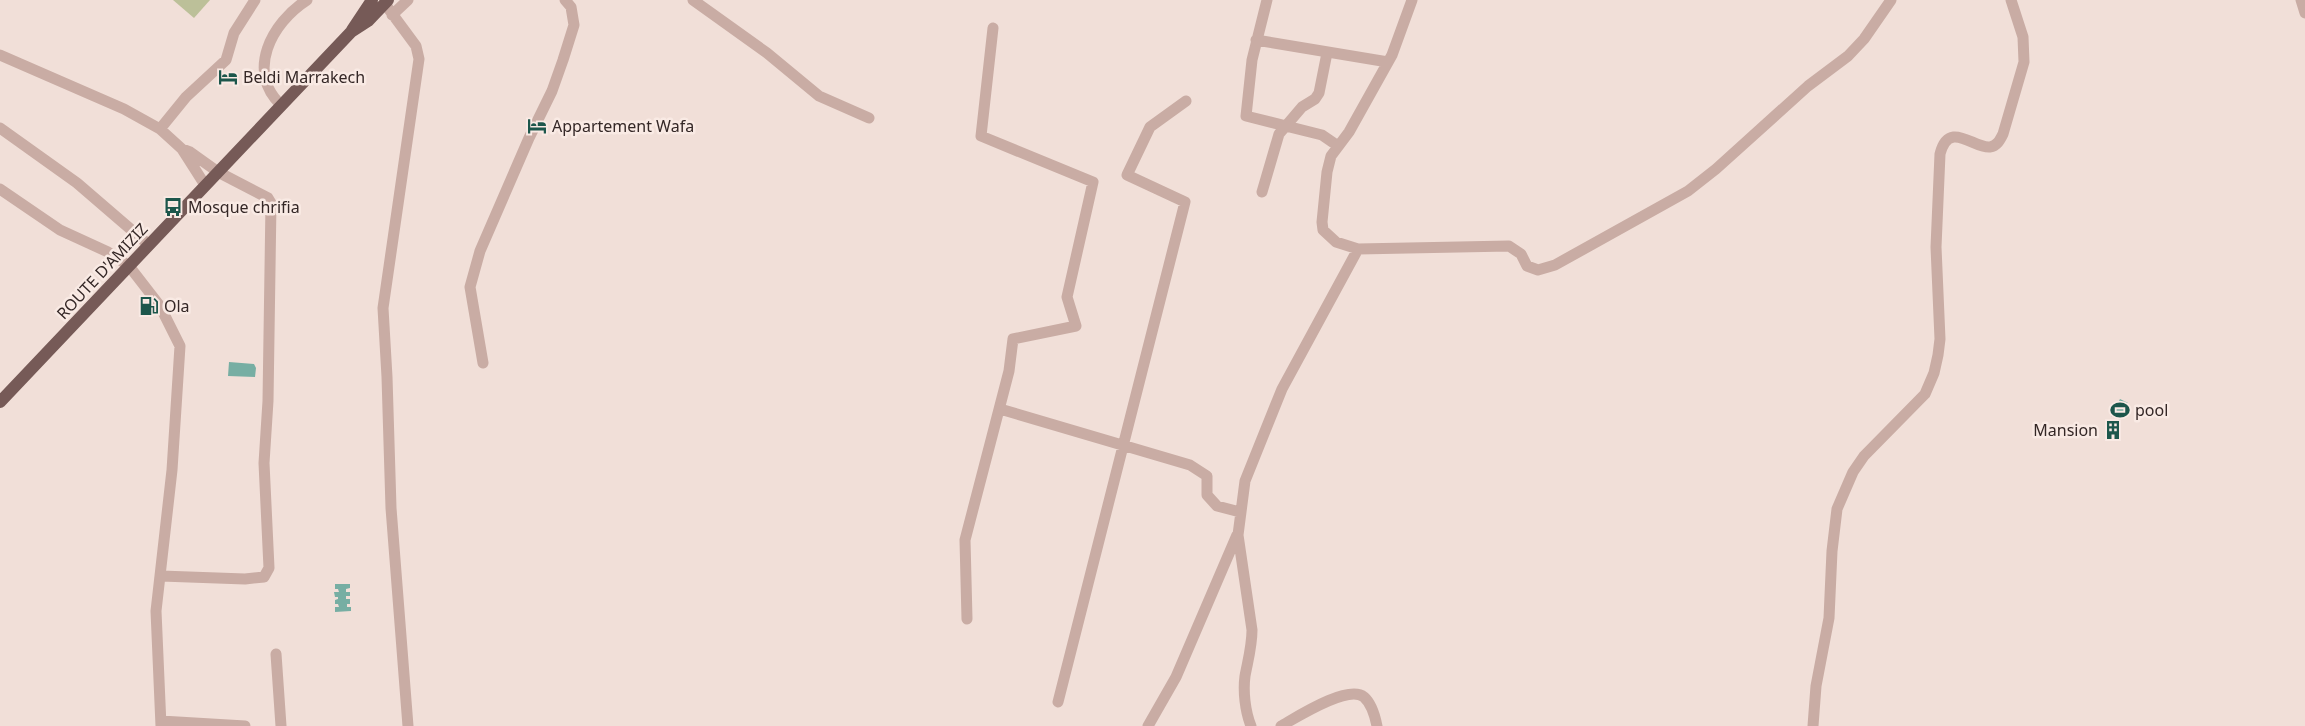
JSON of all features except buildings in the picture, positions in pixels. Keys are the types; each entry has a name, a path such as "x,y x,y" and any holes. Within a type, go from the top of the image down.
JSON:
{"main road":[{"path":"351,32 372,0"},
{"path":"351,32 368,21 386,2"},
{"name":"ROUTE D'AMIZIZ","path":"0,402 351,32"}],"street":[{"path":"160,130 186,97 226,60 234,33 255,0"},
{"path":"281,105 273,98 265,81 264,63 271,39 286,16 307,0"},
{"path":"392,15 408,0"},
{"path":"484,363 470,287 472,274 525,146 552,91 564,60 574,25 571,8 565,0"},
{"path":"693,0 767,53 819,96 869,118"},
{"path":"1266,0 1252,60 1246,116 1322,135 1338,146"},
{"path":"1412,0 1402,30 1388,62 1349,132 1332,156 1327,172 1322,222 1323,230 1336,242 1358,249 1509,246 1521,254 1527,266 1546,269 1688,190 1716,169 1808,86 1848,56 1864,39 1891,0"},
{"path":"1813,726 1816,686 1829,618 1832,551 1838,509 1845,489 1858,464 1878,439 1925,394 1934,373 1940,339 1936,276 1940,154 1942,146 1949,139 1960,137 1982,147 1990,147 1997,144 2003,134 2024,62 2023,38 2011,0"},
{"path":"2302,0 2305,13"},
{"path":"386,2 392,15 416,46 419,59 383,308 392,508 408,726"},
{"path":"966,619 965,540 1000,409 1009,371 1013,339 1076,326 1067,297 1093,182 981,136 993,28"},
{"path":"1256,40 1327,54 1388,62"},
{"path":"1262,192 1279,134 1302,107 1319,93 1327,54"},
{"path":"0,55 124,109 160,130 182,149 205,185"},
{"path":"1058,702 1185,202 1127,175 1150,127 1186,101"},
{"path":"0,128 77,184 149,245"},
{"path":"161,576 245,580 264,577 269,568 264,464 268,401 271,203 268,198 218,172 190,152 182,149"},
{"path":"0,189 60,230 108,252 129,266 160,306 178,341 180,352 172,470 155,625 161,724 239,726"},
{"path":"1250,726 1244,686 1252,645 1252,630 1238,535 1242,498 1252,463 1282,389 1358,249"},
{"path":"1000,409 1190,465 1207,476 1207,495 1217,506 1240,512"},
{"path":"1148,726 1176,677 1238,535"},
{"path":"276,654 281,726"},
{"path":"1281,726 1333,699 1355,694 1363,696 1369,703 1377,726"}],"green space":[{"path":"173,0 210,0 194,18"}],"water":[{"path":"229,362 254,364 256,368 255,377 228,376"},
{"name":"pool","path":"2120,399 2128,403 2120,420 2111,416"},
{"path":"335,584 350,584 350,588 346,589 346,592 350,592 350,596 346,596 346,599 350,599 350,604 347,604 347,607 351,607 351,611 335,612 335,607 339,607 338,604 335,604 335,600 338,597 335,597 334,592 339,592 338,589 335,589"}],"place":[{"name":"Beldi Marrakech","path":"228,77"},
{"name":"Appartement Wafa","path":"537,126"},
{"name":"Mosque chrifia","path":"173,207"},
{"name":"Ola","path":"149,306"},
{"name":"pool","path":"2120,410"},
{"name":"Mansion","path":"2113,430"}]}
